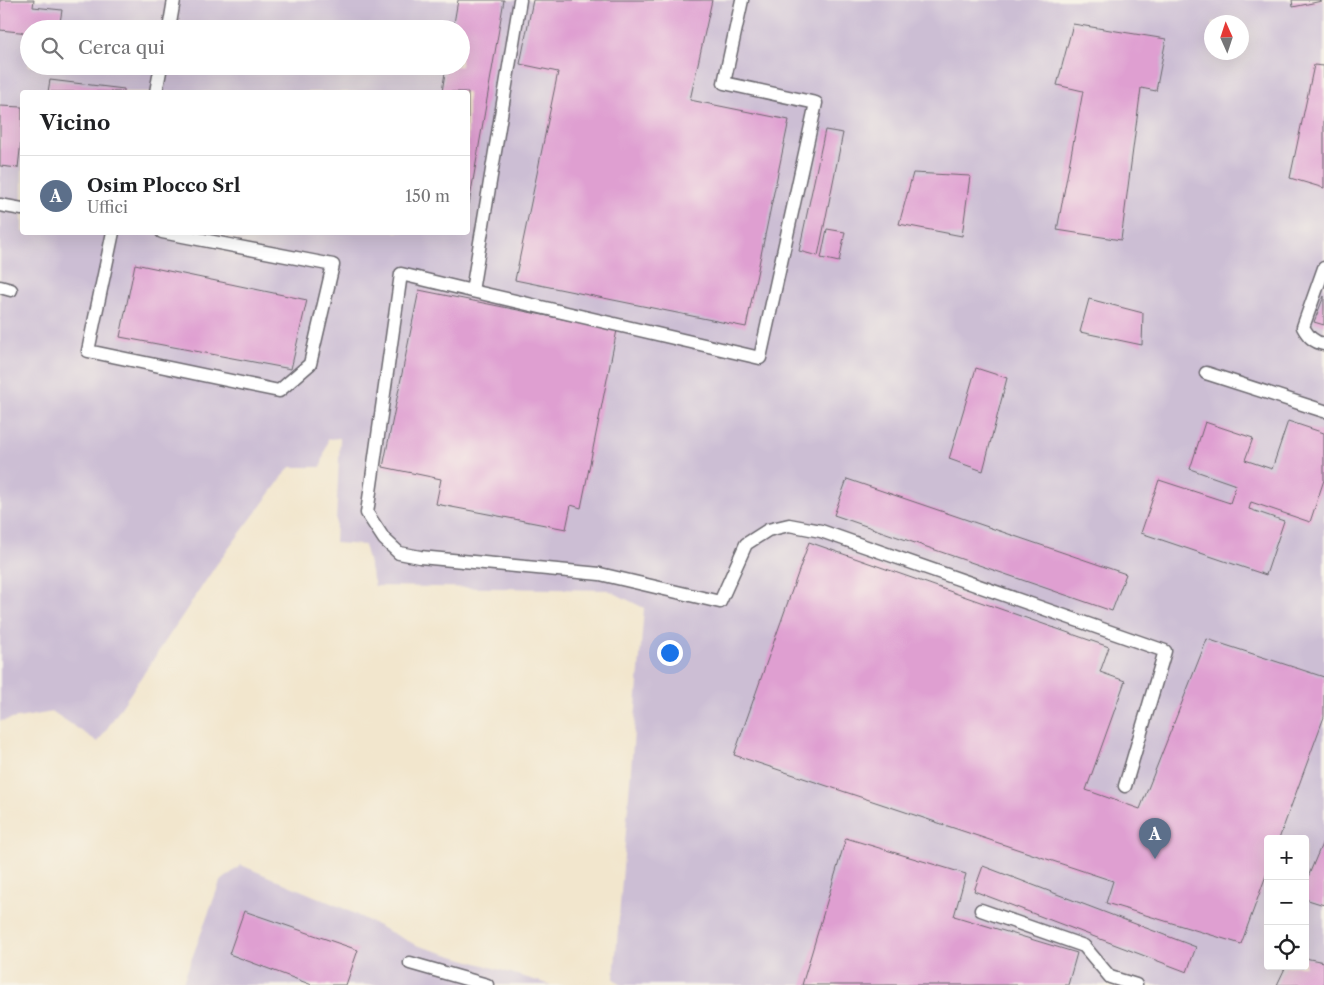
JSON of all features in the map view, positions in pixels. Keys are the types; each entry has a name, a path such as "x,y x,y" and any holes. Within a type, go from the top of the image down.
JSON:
{"lane":[{"path":"171,20 174,0"},
{"path":"472,291 520,0"},
{"path":"742,0 724,83 816,103 760,358 401,274 366,513 384,539 399,553 420,557 600,574 720,602 746,544 768,530 789,525 821,531 1165,651 1125,786"},
{"path":"156,90 159,75"},
{"path":"0,205 20,208"},
{"path":"112,235 88,352 279,391 310,364 333,265 178,235"},
{"path":"1324,268 1303,327 1308,336 1318,343 1324,344"},
{"path":"1206,373 1324,411"},
{"path":"981,910 1084,946 1110,977 1136,985"},
{"path":"410,964 487,985"}],"shaded area":[{"path":"0,0 1324,0 1324,985 621,985 614,979 644,608 608,590 375,586 364,545 335,543 340,438 328,439 321,467 290,467 217,564 98,742 53,712 0,721"},
{"path":"241,865 345,909 416,945 551,985 182,985 220,882"}],"building":[{"path":"0,0 34,0 33,7 62,10 60,20 20,20 20,32 0,30"},
{"path":"458,0 504,0 470,198 470,90 442,90 445,75 470,75 470,20 455,20"},
{"path":"533,0 712,0 690,100 789,120 746,327 515,280 558,72 520,64"},
{"path":"1292,0 1322,0 1322,1 1293,7"},
{"path":"1073,24 1166,39 1156,91 1141,88 1121,240 1057,230 1083,91 1057,85"},
{"path":"1314,65 1324,66 1324,188 1290,178"},
{"path":"50,80 124,89 124,90 48,90"},
{"path":"0,106 20,107 18,168 0,166"},
{"path":"825,130 843,133 818,256 799,251"},
{"path":"913,173 970,176 962,236 899,224"},
{"path":"827,229 845,232 839,262 821,258"},
{"path":"135,264 307,300 291,369 120,337"},
{"path":"419,290 617,330 581,508 571,505 566,529 436,504 441,479 383,467"},
{"path":"1324,296 1324,325 1314,322"},
{"path":"1089,299 1143,313 1142,345 1080,332"},
{"path":"976,368 1007,378 983,471 949,459"},
{"path":"1288,421 1324,433 1324,480 1310,522 1251,502 1249,509 1284,521 1266,575 1141,533 1159,480 1230,503 1236,485 1190,469 1205,422 1253,438 1245,460 1272,469"},
{"path":"847,479 1126,574 1112,611 834,515"},
{"path":"809,542 1109,647 1100,672 1125,681 1086,790 1140,809 1207,639 1324,677 1324,717 1280,835 1264,835 1264,881 1241,944 1106,903 1113,881 734,755"},
{"path":"846,838 966,874 954,916 1077,953 1068,985 802,985"},
{"path":"1324,839 1324,905 1309,900 1309,875"},
{"path":"983,866 1196,947 1187,972 974,891"},
{"path":"244,911 358,950 346,985 312,985 229,954"},
{"path":"1309,959 1324,962 1324,985 1277,985 1284,970 1309,970"}],"place":[{"name":"Osim Plocco Srl","path":"1155,859"}]}
